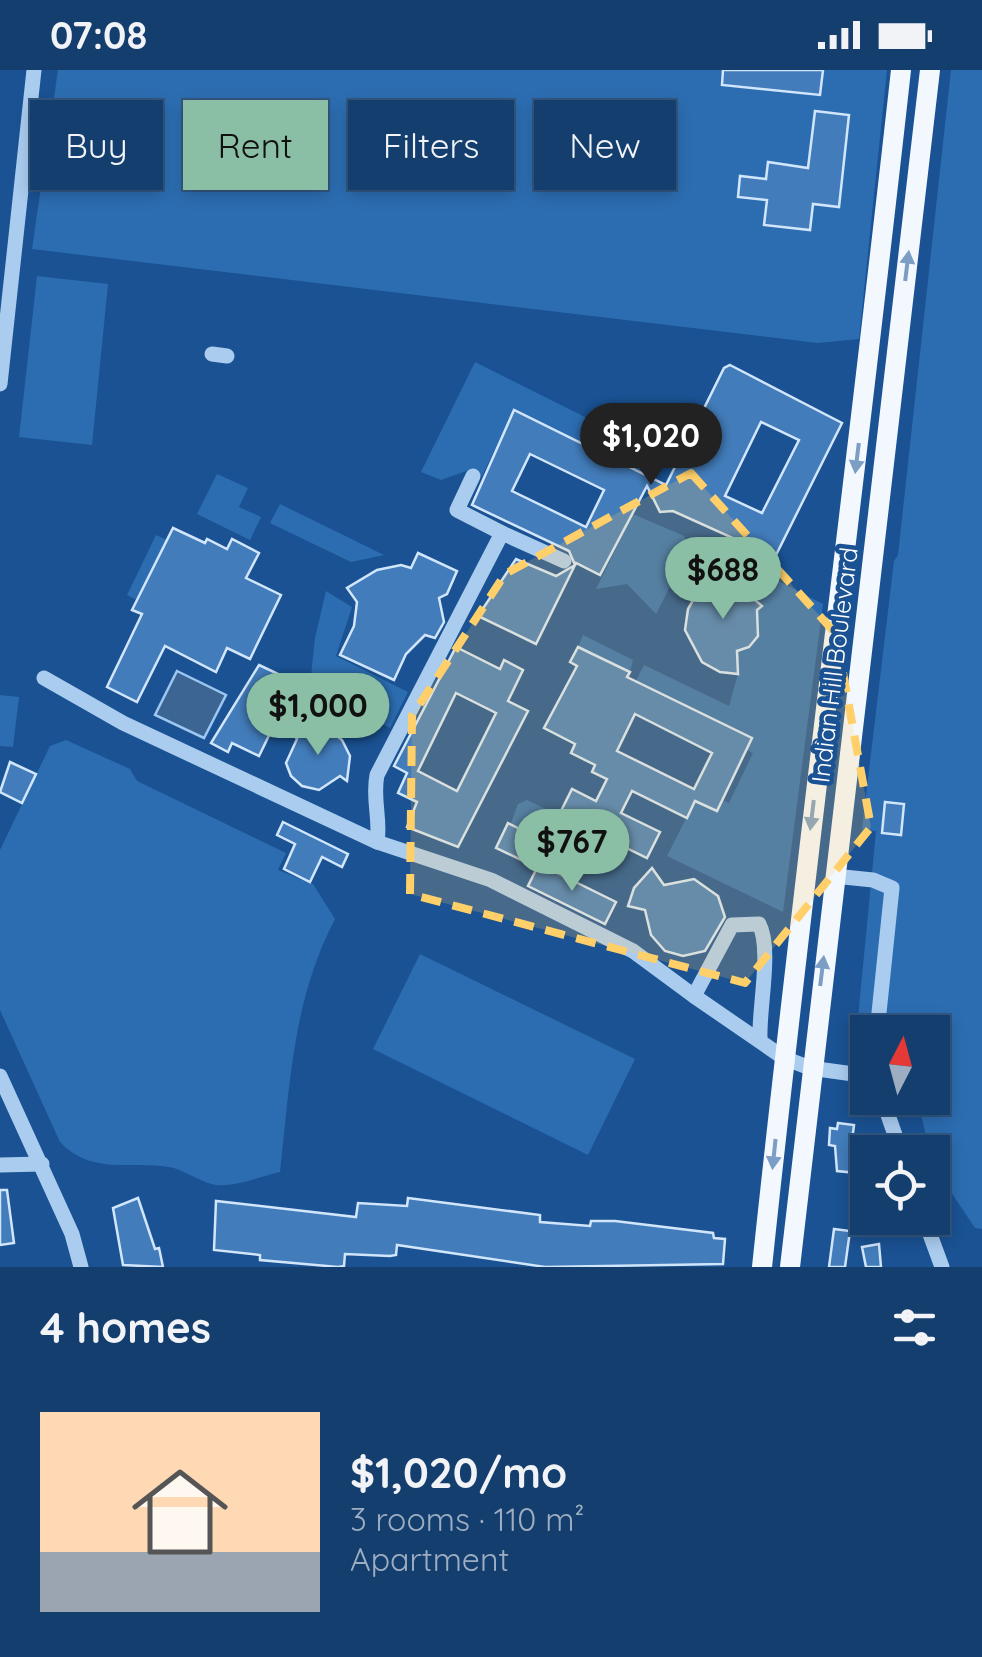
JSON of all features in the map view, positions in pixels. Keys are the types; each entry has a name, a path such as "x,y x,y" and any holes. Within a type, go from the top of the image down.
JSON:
{"main road":[{"name":"Indian Hill Boulevard","path":"762,1267 901,70"},
{"name":"Indian Hill Boulevard","path":"790,1267 810,1068 930,70"}],"street":[{"path":"0,384 34,70"},
{"path":"473,476 456,510 564,561"},
{"path":"376,842 380,826 373,798 377,775 502,532"},
{"path":"44,678 123,724 376,842 491,880 633,951 694,996 760,1037 784,1058 810,1068 850,1074"},
{"path":"834,876 872,880 892,888 879,1015"},
{"path":"694,996 732,925 759,924 767,939 759,993 760,1037"},
{"path":"0,1076 72,1234 81,1267"},
{"path":"0,1165 42,1164"},
{"path":"930,1235 942,1267"}],"highlighted area":[{"path":"691,473 836,634 871,827 745,983 410,894 412,716 505,574"}],"shaded area":[{"path":"58,70 887,70 859,339 818,343 32,249 41,190 163,190 163,100 54,100"},
{"path":"951,70 982,70 982,1229 975,1228 950,1190 950,1135 926,1135 921,1115 950,1115 950,1015 858,1015 876,831 862,829 894,561 898,555"},
{"path":"37,276 108,284 92,445 19,437"},
{"path":"475,362 649,449 645,474 514,410 482,476 469,470 441,480 421,472"},
{"path":"217,474 248,488 239,507 261,517 250,540 197,514"},
{"path":"280,504 384,555 351,562 270,523"},
{"path":"633,514 684,536 689,549 656,614 627,584 596,589"},
{"path":"156,535 167,540 137,600 127,595"},
{"path":"702,545 736,561 735,565 722,565 691,582 686,578"},
{"path":"759,571 823,604 783,912 667,856 695,801 716,811 722,800 729,803 753,753 747,750 752,739 636,681 644,665 729,706 738,674 736,651 752,642 758,629 749,595"},
{"path":"326,591 352,607 336,656 408,692 390,728 310,685"},
{"path":"583,635 633,660 630,672 578,647"},
{"path":"177,671 226,695 204,738 155,715"},
{"path":"0,695 19,697 13,747 0,746"},
{"path":"66,740 130,769 137,781 286,853 278,870 313,884 335,919 321,949 302,1011 280,1172 219,1185 169,1167 98,1163 60,1142 0,1010 0,850 50,746"},
{"path":"527,800 548,810 552,820 539,837 511,823 518,804"},
{"path":"420,954 635,1059 588,1155 373,1049"}],"building":[{"path":"723,70 823,70 820,95 722,85"},
{"path":"815,111 849,115 839,207 813,204 810,230 764,225 767,200 738,197 740,176 766,179 768,162 808,168"},
{"path":"730,365 842,423 775,557 673,511 660,512 647,486 600,575 576,563 536,644 478,616 516,559 556,576 575,565 569,551 472,505 514,410 666,485 724,368","holes":["761,422 799,440 762,513 725,496","530,454 604,490 586,527 512,491"]},
{"path":"173,528 227,549 232,539 259,553 246,578 281,595 250,659 227,648 216,672 165,646 137,702 107,687 142,614 132,610"},
{"path":"418,553 457,571 447,594 439,598 444,622 435,638 425,635 406,654 394,680 340,655 354,626 357,602 347,588 377,570 401,565 411,568"},
{"path":"729,576 756,580 749,595 762,606 757,610 758,636 749,647 737,651 738,674 720,672 702,662 685,630 688,609 699,590"},
{"path":"456,647 500,669 504,660 523,670 508,701 528,711 458,847 407,827 417,802 398,793 407,773 394,766","holes":["456,693 496,713 457,791 418,771"]},
{"path":"578,647 630,672 627,677 752,738 717,811 695,801 687,818 632,791 621,813 660,832 647,858 559,815 572,789 596,801 607,779 592,772 595,765 571,753 575,744 544,728 577,666 570,662","holes":["635,714 712,753 694,789 617,751"]},
{"path":"259,665 291,680 292,688 259,756 232,743 228,752 211,743"},
{"path":"309,727 328,729 342,740 350,756 347,781 340,776 319,790 302,786 291,776 286,763 297,739 292,733"},
{"path":"10,762 36,774 22,803 0,792"},
{"path":"885,802 904,804 901,835 882,833"},
{"path":"283,822 348,854 342,867 322,857 310,882 284,869 295,844 277,835"},
{"path":"508,823 544,841 532,865 496,848"},
{"path":"539,864 616,902 605,924 528,886"},
{"path":"652,868 664,885 694,879 718,896 725,917 705,951 683,956 665,951 651,935 645,910 628,906 634,888"},
{"path":"838,1123 854,1125 850,1135 850,1172 837,1171 835,1146 829,1145 830,1128 837,1129"},
{"path":"0,1190 7,1190 14,1243 0,1245"},
{"path":"138,1198 163,1267 123,1265 113,1208"},
{"path":"408,1198 540,1215 540,1222 590,1226 591,1221 615,1221 713,1233 714,1238 725,1239 723,1264 545,1267 397,1245 396,1255 345,1254 344,1266 338,1267 260,1260 260,1255 214,1250 216,1201 356,1217 358,1203 407,1206"},
{"path":"834,1229 850,1231 845,1267 829,1267"},
{"path":"879,1244 881,1267 866,1267 862,1247"}]}
